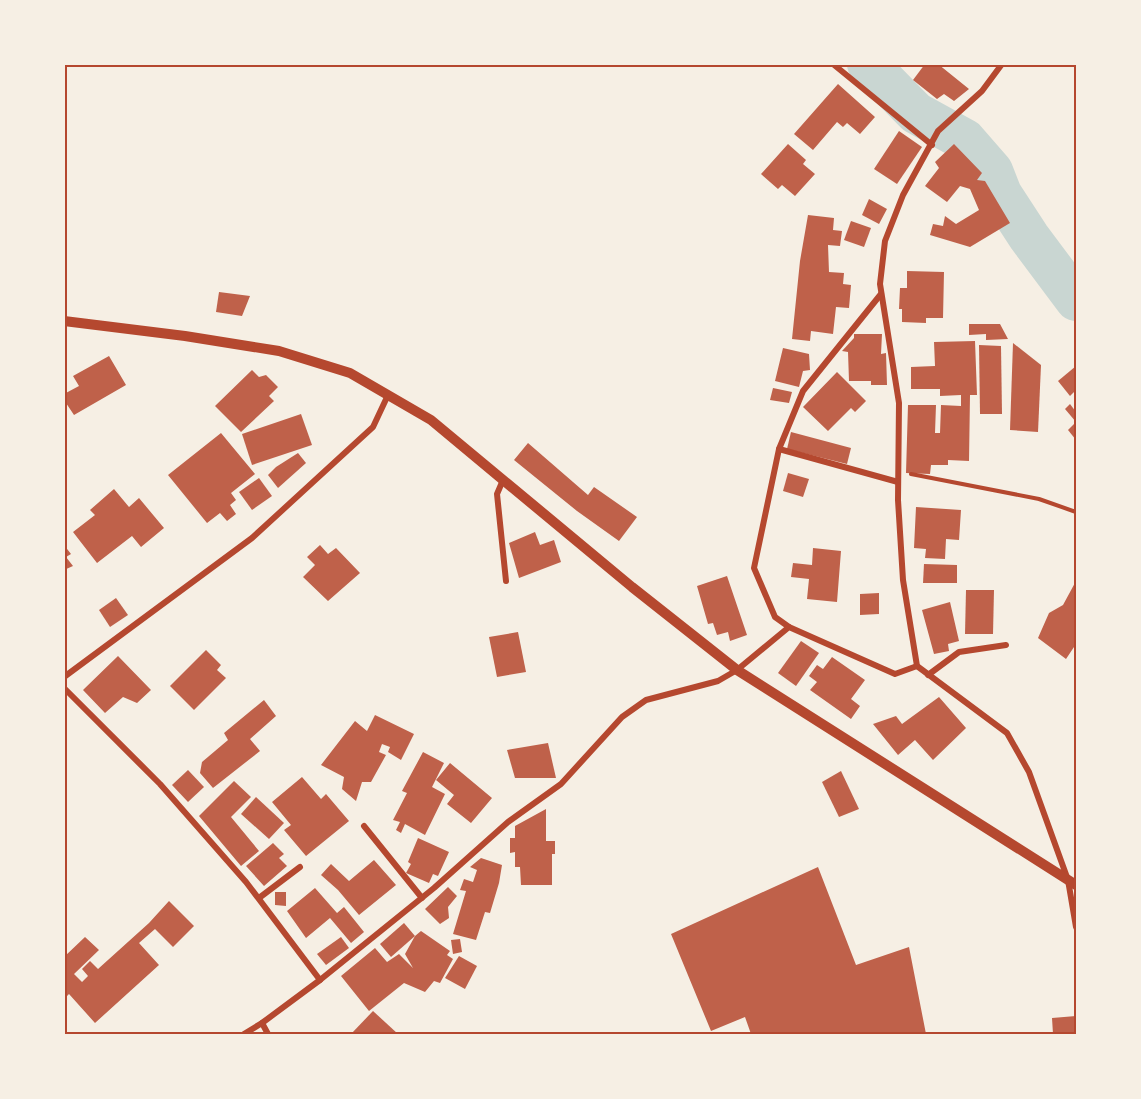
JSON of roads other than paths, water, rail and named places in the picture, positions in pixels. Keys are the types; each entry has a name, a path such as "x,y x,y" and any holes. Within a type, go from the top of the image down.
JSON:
{"street":[{"path":"833,64 932,145"},
{"path":"1002,64 982,91 938,131 903,195 885,241 880,284 900,403 898,482 903,580 917,666 1007,733 1029,772 1072,883 1077,927"},
{"path":"881,294 803,391 779,448 754,568 775,617 789,627 895,674 917,666"},
{"path":"64,321 185,336 279,351 350,373 431,420 632,587 737,670 1072,883"},
{"path":"64,677 252,538 373,427 388,395"},
{"path":"779,448 898,482"},
{"path":"503,480 497,494 506,580"},
{"path":"244,1035 320,980 422,898 508,822 561,784 622,717 646,700 718,681 737,670 789,627"},
{"path":"928,675 959,652 1006,645"},
{"path":"64,688 160,784 258,898 320,980"},
{"path":"364,825 422,898"},
{"path":"258,898 300,867"},
{"path":"262,1023 268,1035"}],"waterway":[{"path":"868,64 916,113 965,140 992,171 1001,194 1029,237 1076,300"}]}
